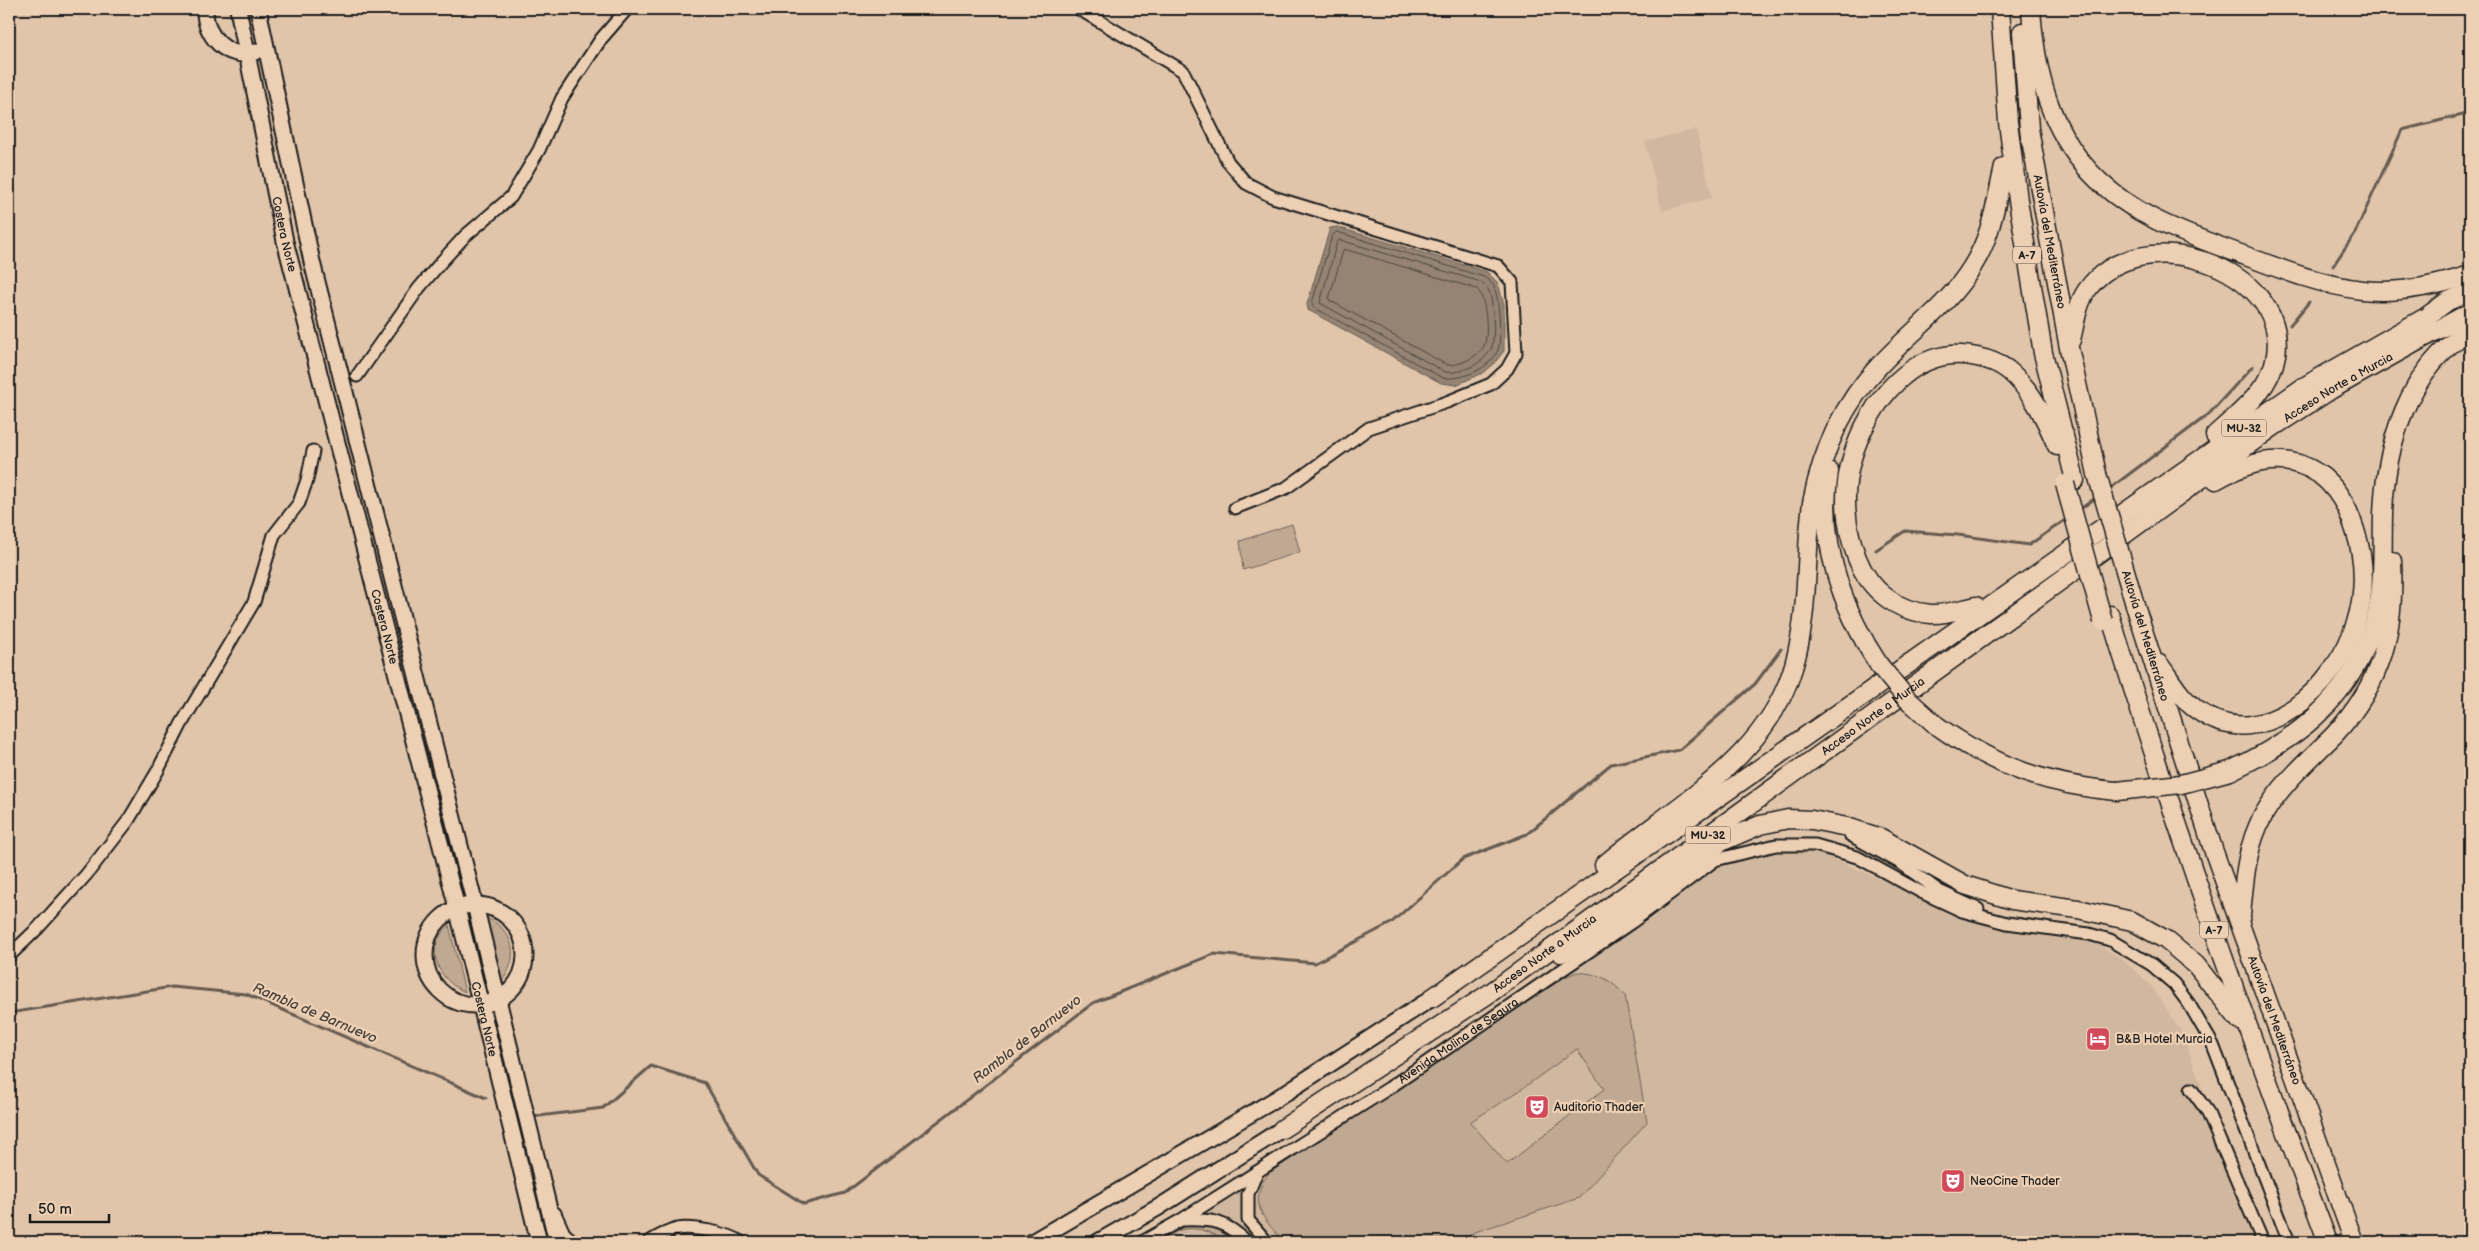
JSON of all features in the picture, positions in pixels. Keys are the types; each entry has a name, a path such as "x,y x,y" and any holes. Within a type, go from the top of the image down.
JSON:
{"highway":[{"name":"Autovía del Mediterráneo","path":"2021,9 2029,129 2069,348 2097,474 2148,648 2213,849 2354,1242"},
{"path":"2030,9 2041,83 2057,124 2082,163 2113,194 2136,210 2158,222 2202,240 2273,266 2336,285 2363,290 2408,289 2429,286 2470,275"},
{"name":"Autovía del Mediterráneo","path":"2000,17 2012,160 2042,352 2070,482 2106,618 2140,712 2253,1045 2328,1242"},
{"path":"2000,17 1995,50 2004,167 2025,311 2057,446"},
{"path":"1569,895 1614,857 1720,775 1754,740 1774,712 1790,679 1798,650 1804,606 1809,525 1816,480 1833,432 1845,408 1864,382 1879,365 1943,304 1973,266 1989,232 2004,167"},
{"path":"2069,348 2080,304 2087,291 2115,264 2145,255 2172,254 2192,257 2228,272 2252,291 2264,305 2274,330 2276,355 2271,370 2257,395 2215,436"},
{"name":"Acceso Norte a Murcia","path":"1432,998 2304,386 2426,317 2448,301 2470,292"},
{"path":"1432,998 1569,895 2215,436 2313,371 2422,310 2448,301"},
{"name":"Acceso Norte a Murcia","path":"1282,1129 1490,993 2282,421 2356,375 2470,312"},
{"path":"1864,382 1847,415 1831,459 1827,485 1826,528 1838,582 1854,625 1879,665 1907,699 1936,725 1974,751 2014,770 2074,786 2117,790 2181,784 2230,771 2271,749 2311,722 2336,696 2356,667 2372,630 2381,586 2386,470 2396,430 2420,382 2432,365 2460,336 2470,330"},
{"path":"1976,606 1933,614 1910,610 1890,602 1873,588 1861,569 1846,518 1846,487 1851,460 1859,436 1884,397 1908,372 1925,361 1942,355 1964,354 1985,358 2007,370 2027,389 2042,411 2070,482"},
{"path":"2128,532 2154,522 2234,470 2252,463 2283,461 2312,470 2333,486 2348,509 2361,553 2360,608 2344,653 2323,682 2310,696 2296,707 2276,718 2256,725 2244,725 2218,722 2207,716 2179,694 2148,648"},
{"path":"2240,922 2248,856 2264,813 2286,783 2351,714 2370,686 2384,652 2390,631 2393,590 2386,470"},
{"path":"2106,618 2142,750 2221,976 2240,1021 2253,1045"},
{"path":"1490,993 1584,941 1724,842 1760,825 1788,819 1812,820 1847,827 1881,838 1965,885 2003,897 2078,909 2132,922 2166,940 2196,966 2240,1021"}],"main road":[{"path":"205,9 208,28 217,42 231,52 247,55 266,49"},
{"name":"Costera Norte","path":"238,9 285,241 457,908 539,1242"},
{"name":"Costera Norte","path":"258,9 312,262 475,905 557,1242"},
{"path":"475,905 492,908 506,916 518,928 524,943 525,960 521,976 511,990 498,1000 480,1005 463,1003 446,996 434,983 427,967 426,949 431,932 442,918 457,908 475,905"},
{"path":"1032,1242 1276,1099 1432,998"},
{"path":"1098,1242 1159,1207 1282,1129"}],"street":[{"path":"357,376 419,288 442,261 465,236 511,196 539,150 562,98 601,39 627,9"},
{"path":"1079,9 1183,71 1228,162 1246,183 1274,197 1498,266 1512,282 1516,353 1507,369 1491,384 1447,402 1369,428 1286,488 1235,508"},
{"path":"9,956 38,928 86,875 132,813 157,772 182,723 254,602 274,535 299,503 307,480 313,451"},
{"path":"1812,820 1861,840 1902,864 1939,891 2007,922 2089,934 2110,940 2152,965 2174,984 2189,1004 2213,1045 2289,1242"},
{"name":"Avenida Molina de Segura","path":"1142,1242 1181,1220 1389,1088 1632,922 1715,860 1776,845 1815,845 1857,857 1921,892 1962,911 2007,922"},
{"path":"2191,1089 2207,1111 2263,1242"},
{"path":"539,1172 564,1233 574,1242"},
{"path":"1257,1172 1248,1194 1248,1220 1266,1242"},
{"path":"1181,1220 1207,1219 1233,1228 1247,1242"},
{"path":"649,1242 660,1235 679,1228 720,1233 741,1242"}],"shaded area":[{"path":"1696,129 1712,198 1662,211 1645,142"},
{"path":"1292,524 1300,552 1243,570 1240,541"},
{"path":"1806,847 1993,928 2091,941 2122,959 2151,985 2183,1035 2258,1242 1132,1242 1217,1195 1479,1023 1711,859"},
{"path":"484,917 503,929 512,945 511,965 500,983"},
{"path":"449,925 465,992 447,980 437,963 435,953 437,943 441,934"},
{"path":"1577,972 1599,976 1609,981 1625,995 1647,1122 1579,1198 1472,1233 1463,1242 1285,1242 1271,1227 1261,1211 1259,1203 1262,1184 1268,1174 1565,977","holes":["1577,1049 1604,1089 1507,1164 1470,1122 1519,1091"]},
{"path":"1187,1224 1216,1227 1241,1242 1227,1240 1201,1230 1185,1229 1155,1242 1149,1242"}],"water":[{"path":"1337,227 1487,272 1498,283 1504,305 1504,351 1493,365 1483,373 1456,385 1441,383 1308,310 1307,304 1330,228"}],"waterway":[{"path":"2333,266 2355,233 2402,130 2470,113"},
{"path":"2290,325 2309,302"},
{"path":"2108,490 2209,414 2253,366"},
{"path":"2079,510 2098,496"},
{"path":"1876,550 1905,531 1958,535 2029,545 2068,518"},
{"name":"Rambla de Barnuevo","path":"531,1117 603,1108 651,1066 705,1083 758,1175 804,1204 845,1193 1093,1003 1214,954 1315,963 1391,923 1463,859 1527,834 1611,764 1679,750 1755,684 1781,649"},
{"name":"Rambla de Barnuevo","path":"9,1013 172,987 246,994 486,1098"}],"place":[{"name":"B&B Hotel Murcia","path":"2098,1039"},
{"name":"Auditorio Thader","path":"1537,1107"},
{"name":"NeoCine Thader","path":"1953,1181"}]}
